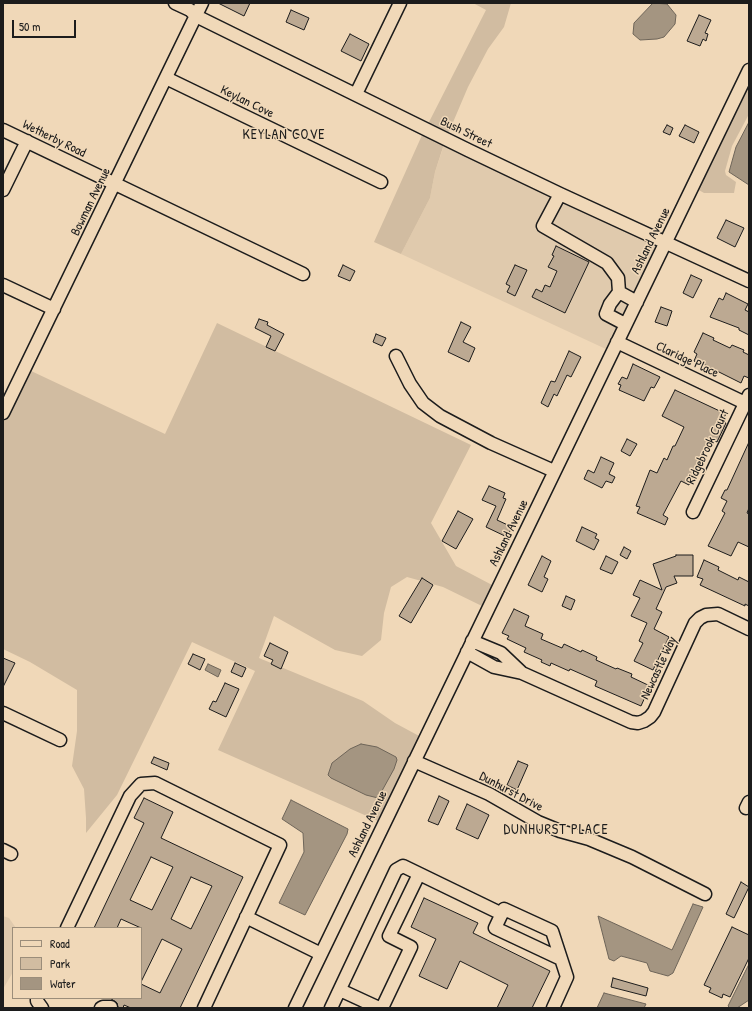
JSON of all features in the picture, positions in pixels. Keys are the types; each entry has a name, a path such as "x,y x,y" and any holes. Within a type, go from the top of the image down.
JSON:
{"street":[{"name":"Bush Street","path":"176,3 190,10 196,16 560,194 749,281"},
{"name":"Bowman Avenue","path":"3,413 202,3"},
{"path":"356,94 400,3"},
{"name":"Ashland Avenue","path":"295,1008 749,70"},
{"name":"Keylan Cove","path":"166,78 381,182"},
{"name":"Wetherby Road","path":"3,130 304,274"},
{"path":"3,190 27,141"},
{"path":"560,194 543,226 607,263 618,278 619,292 610,304 606,314 625,324"},
{"path":"3,285 54,309"},
{"path":"619,292 637,302"},
{"name":"Claridge Place","path":"617,342 747,399"},
{"path":"396,356 410,384 423,403 440,416 491,443 554,472"},
{"name":"Ridgebrook Court","path":"693,512 747,399"},
{"name":"Newcastle Way","path":"469,647 494,667 522,673 631,722 638,723 650,717 654,712 695,623 700,618 706,615 718,614 749,629"},
{"path":"3,713 60,740"},
{"name":"Dunhurst Drive","path":"414,761 489,794 538,822 560,831 589,838 632,857 705,894"},
{"path":"67,927 130,796 141,784 155,782 280,845 204,1008"},
{"path":"331,1008 396,870 403,866 502,914"},
{"path":"382,1008 411,947 389,936 419,874"},
{"path":"553,1008 567,977 552,931 504,909 495,928 561,959"},
{"path":"246,917 321,954"},
{"path":"340,990 378,1008"},
{"path":"37,999 42,1008"}],"shaded area":[{"path":"444,145 660,246 608,350 401,254 430,198 435,172"},
{"path":"3,916 9,918 15,927 12,927 12,974 3,989"}],"green space":[{"path":"473,3 511,3 504,27 488,49 468,87 448,134 428,124 486,10"},
{"path":"749,80 749,114 732,146 725,171 726,175 736,182 734,193 704,193 697,189"},
{"path":"423,133 444,144 435,172 430,198 401,254 374,242"},
{"path":"217,323 471,445 431,523 456,566 494,586 484,607 443,587 407,577 391,587 384,613 381,640 362,656 335,650 274,616 259,658 363,701 395,723 421,737 378,821 218,750 255,671 192,642 117,795 86,833 84,789 72,766 77,731 77,690 30,662 3,649 3,423 29,370 165,434"}],"water":[{"path":"653,3 667,4 676,15 675,24 664,37 640,40 633,34 634,23"},
{"path":"749,122 749,185 729,172 736,147"},
{"path":"208,664 221,670 218,677 205,670"},
{"path":"361,744 377,747 396,757 397,760 394,769 378,798 366,795 331,778 328,775 332,763 350,749"},
{"path":"291,800 348,829 347,834 305,915 279,903 304,852 303,833 282,819"},
{"path":"693,904 703,907 673,973 668,976 650,971 647,963 621,956 614,961 609,959 598,916 672,950"},
{"path":"749,964 749,1000 737,1008 730,1008 728,1006"},
{"path":"604,993 646,1004 644,1008 597,1008"}],"building":[{"path":"218,3 250,3 244,16"},
{"path":"291,10 309,18 304,30 286,22"},
{"path":"699,15 711,20 705,33 708,34 706,41 703,39 700,46 687,41"},
{"path":"350,34 369,44 361,61 341,51"},
{"path":"667,125 673,128 670,135 663,132"},
{"path":"685,125 699,132 694,143 679,136"},
{"path":"726,220 744,228 735,247 717,238"},
{"path":"556,246 589,262 565,313 532,297 536,289 542,292 545,285 550,287 557,271 548,267 554,256 552,255"},
{"path":"343,265 355,271 350,281 338,276"},
{"path":"515,265 527,270 515,296 507,292 510,286 506,284"},
{"path":"691,275 702,280 693,298 683,293"},
{"path":"726,293 748,304 745,310 749,312 749,335 739,330 739,328 710,317 719,298 723,300"},
{"path":"661,307 672,311 667,326 655,322"},
{"path":"259,319 268,322 267,325 284,334 275,351 266,347 271,336 255,328"},
{"path":"461,322 471,327 463,342 475,348 469,362 448,352"},
{"path":"703,333 714,338 713,340 730,348 732,345 744,350 743,352 749,355 749,378 744,376 741,383 694,361 697,354 694,352"},
{"path":"376,334 386,338 382,346 373,342"},
{"path":"569,351 581,357 571,377 567,375 557,396 554,394 548,407 541,403 551,381 555,382"},
{"path":"633,364 660,377 654,388 651,387 644,401 619,390 621,385 618,384 622,377 627,379"},
{"path":"675,390 726,414 722,421 726,423 717,442 711,439 702,457 701,456 689,485 681,481 663,515 668,518 665,525 637,513 640,507 636,506 650,470 657,473 664,458 667,460 684,427 662,416"},
{"path":"627,439 637,444 630,456 621,451"},
{"path":"749,442 749,508 747,513 749,514 749,547 738,542 731,556 708,546 725,513 722,511 727,501 721,498 725,490 727,490"},
{"path":"601,457 614,463 609,474 615,477 612,483 606,481 602,488 584,479 588,470 594,473"},
{"path":"489,486 505,493 503,498 506,499 497,520 512,527 507,537 486,527 496,506 482,500"},
{"path":"458,511 473,519 456,549 442,541"},
{"path":"582,527 597,534 595,538 599,540 594,550 576,541"},
{"path":"624,547 631,551 627,559 620,555"},
{"path":"676,555 693,555 693,576 674,576 677,583 666,587 656,609 662,612 654,629 669,637 653,670 634,661 643,643 639,641 647,623 631,616 640,598 633,595 640,580 662,590 653,564"},
{"path":"542,556 551,561 544,577 548,579 542,592 528,585"},
{"path":"606,556 618,562 612,574 600,569"},
{"path":"704,560 719,567 718,570 738,580 739,577 749,582 749,606 745,604 745,606 700,585 703,579 697,577"},
{"path":"422,578 433,585 411,623 399,616"},
{"path":"566,596 575,600 571,610 562,606"},
{"path":"514,609 529,616 525,626 543,634 541,639 562,648 564,644 581,652 582,650 597,657 596,660 632,674 631,677 650,686 641,706 595,686 597,681 570,669 569,671 551,663 550,666 541,662 542,660 524,652 526,648 507,639 509,636 502,633"},
{"path":"270,643 288,652 281,669 271,664 273,660 264,656"},
{"path":"193,654 205,659 200,670 188,664"},
{"path":"3,658 15,663 3,687"},
{"path":"235,663 246,668 242,677 231,672"},
{"path":"225,683 239,689 226,717 209,709 213,701 216,702"},
{"path":"154,757 169,763 167,770 151,763"},
{"path":"518,761 528,765 517,790 507,785"},
{"path":"439,796 449,801 438,825 428,821"},
{"path":"144,798 173,812 161,838 243,877 180,1008 131,1008 124,1005 123,1008 118,1008 117,1003 111,999 142,999 142,984 160,993 182,949 162,939 142,980 142,927 121,919 117,927 94,927 144,823 134,818","holes":["151,857 173,867 152,910 130,900","191,877 212,886 191,929 171,919"]},
{"path":"467,804 489,815 478,839 456,829"},
{"path":"741,882 749,887 734,918 726,914"},
{"path":"424,898 478,923 473,933 550,971 532,1008 497,1008 508,985 460,961 447,989 419,976 436,939 411,927"},
{"path":"732,927 749,935 749,958 730,997 723,994 722,998 709,992 711,988 704,985"},
{"path":"613,978 648,988 646,996 611,987"}],"district":[{"name":"KEYLAN COVE","path":"284,135"},
{"name":"DUNHURST PLACE","path":"556,830"}]}
